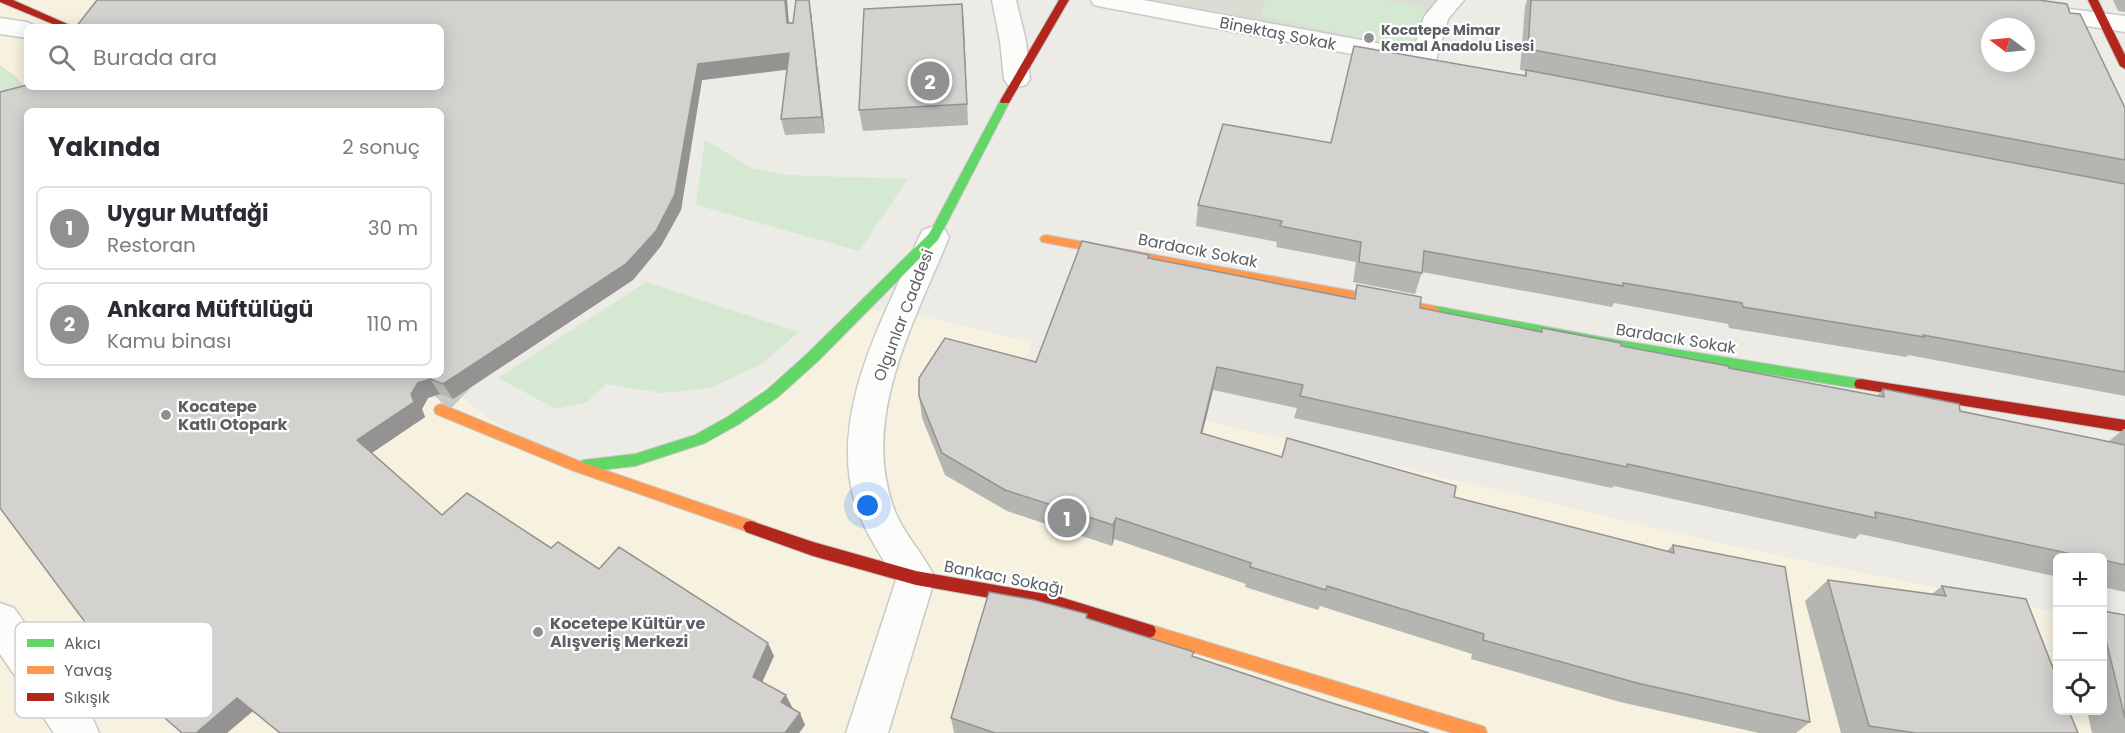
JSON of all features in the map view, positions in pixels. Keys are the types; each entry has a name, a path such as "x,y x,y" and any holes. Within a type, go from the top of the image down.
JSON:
{"street":[{"path":"4,0 62,24"},
{"path":"1004,0 1013,41 1017,79"},
{"name":"Olgunlar Caddesi","path":"916,578 890,538 873,502 867,467 865,432 885,357 934,237 1017,79 1064,0"},
{"name":"Binektaş Sokak","path":"1103,0 1435,62 1436,17 1452,0"},
{"path":"2010,9 2107,15 2125,66"},
{"path":"0,17 24,28"},
{"path":"0,26 24,29"},
{"name":"Olgunlar Caddesi","path":"579,467 634,460 665,452 700,439 734,420 773,393 813,357 934,237"},
{"name":"Bardacık Sokak","path":"1046,239 1617,345 2125,426"},
{"name":"Bankacı Sokağı","path":"441,410 579,467 813,549 916,578 1057,603 1479,733"},
{"name":"Bankacı Sokağı","path":"480,411 526,444"},
{"path":"867,733 916,578"},
{"path":"0,621 15,643"},
{"path":"68,718 78,733"}],"shaded area":[{"path":"0,0 112,0 101,24 24,24 24,90 27,90 27,108 24,108 24,378 442,378 490,419 580,467 700,439 862,309 903,312 1033,342 1020,376 1723,544 2053,611 2053,715 2107,715 2125,733 0,733"},
{"name":"Kocatepe Mimar Kemal Anadolu Lisesi","path":"1103,0 1452,0 1423,60"}],"green space":[{"path":"1266,0 1385,0 1425,7 1415,50 1261,16"},
{"path":"0,65 15,76 24,86 24,90 28,90 41,105 24,108 24,111 0,111"},
{"path":"705,140 751,168 786,175 908,179 859,251 696,205"},
{"path":"646,282 799,332 761,364 710,388 662,393 606,384 587,402 556,409 498,378"}],"building":[{"path":"97,0 785,0 787,23 793,23 796,0 809,0 822,117 781,119 789,53 698,64 675,194 656,231 626,264 443,384 430,379 418,383 411,394 414,402 357,440 442,515 467,493 551,548 558,542 599,569 619,547 768,643 753,677 786,695 781,702 800,713 785,733 280,733 237,698 196,733 182,733 165,718 213,718 213,622 85,622 0,508 0,92 24,86 24,90 444,90 444,24 78,24"},
{"path":"1531,0 2039,0 2067,4 2070,13 2080,14 2125,108 2125,160 1528,49"},
{"path":"962,4 967,104 859,110 864,9"},
{"path":"1354,46 1526,76 1526,70 2125,184 2125,372 1923,335 1924,337 1743,307 1742,303 1623,283 1623,286 1424,251 1422,273 1359,262 1361,242 1280,226 1282,221 1198,205 1223,124 1331,143"},
{"path":"1082,241 1149,255 1148,258 1355,299 1357,285 1421,297 1420,308 1542,332 1542,328 1621,343 1621,346 1884,397 1883,389 1959,404 1960,411 2125,445 2125,565 2107,561 2107,553 2067,553 1875,512 1876,518 1627,464 1627,467 1541,449 1300,396 1303,385 1217,367 1201,433 1282,457 1287,438 1456,486 1454,497 1674,553 1673,545 1785,567 1810,722 1637,683 1483,640 1484,634 1327,586 1326,590 1250,567 1251,563 1116,518 1113,525 1005,490 942,453 919,396 919,378 945,338 1036,362"},
{"path":"1828,580 1946,596 1942,586 2026,599 2053,668 2053,715 2071,715 2078,733 1916,733 1869,726"},
{"path":"989,592 1034,600 1087,614 1086,618 1194,652 1192,656 1429,733 995,733 951,718"},
{"path":"2107,612 2125,615 2125,718 2107,644"}],"tunnel":[{"path":"442,378 462,397"}],"traffic: fast":[{"path":"584,466 635,460 700,439 734,420 773,393 813,357 934,237 1005,101"},
{"path":"1435,311 1617,345 1861,384"}],"traffic: slow":[{"path":"1046,239 1435,311"},
{"path":"441,410 579,467 751,527"},
{"path":"1148,631 1479,733"}],"traffic: jam":[{"path":"4,0 62,24"},
{"path":"1005,101 1064,0"},
{"path":"2093,0 2125,66"},
{"path":"1861,384 2125,426"},
{"path":"751,527 813,549 916,578 1057,603 1148,631"}],"place":[{"name":"Kocatepe Mimar Kemal Anadolu Lisesi","path":"1369,38"},
{"name":"Ankara Müftülügü","path":"930,81"},
{"name":"Kocatepe Katlı Otopark","path":"166,415"},
{"name":"Uygur Mutfaği","path":"1067,518"},
{"name":"Kocetepe Kültür ve Alışveriş Merkezi","path":"538,632"}]}
